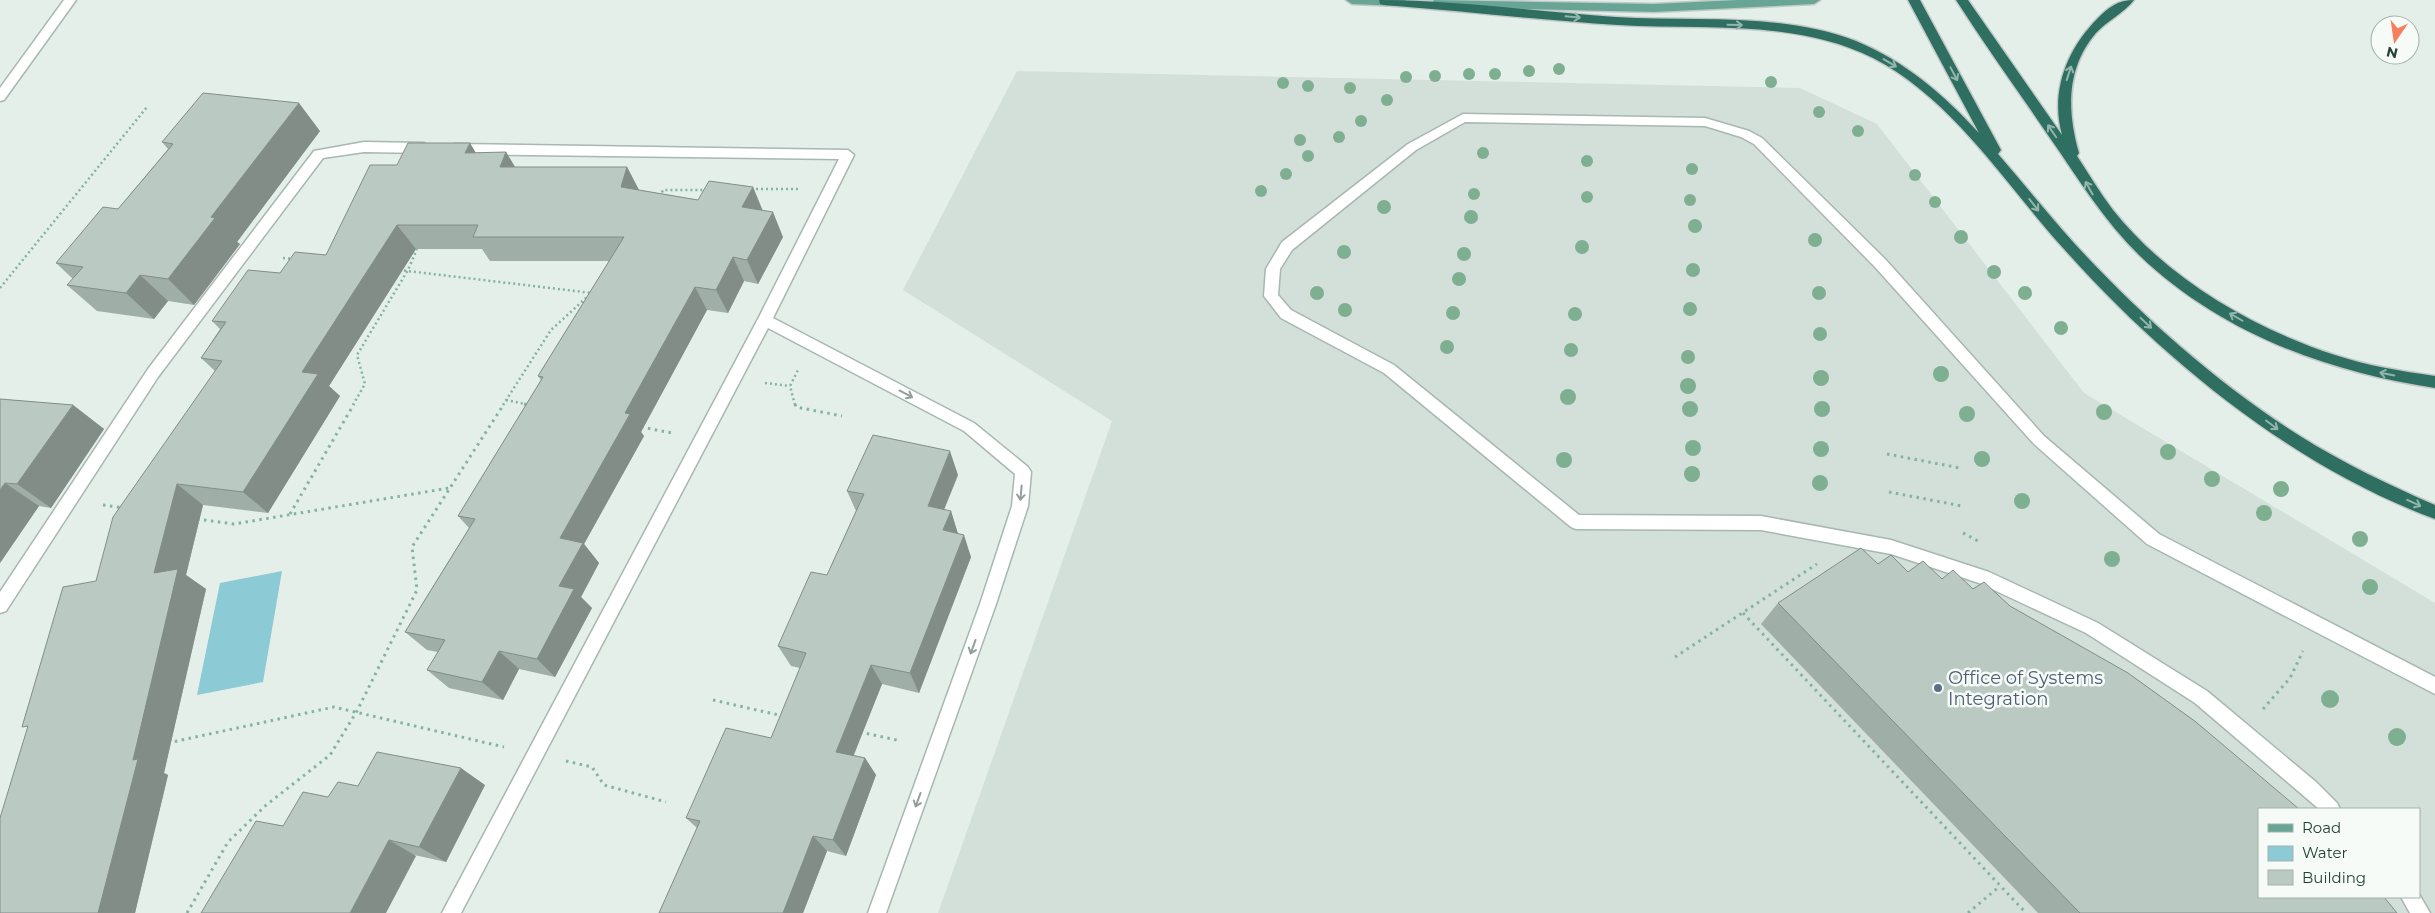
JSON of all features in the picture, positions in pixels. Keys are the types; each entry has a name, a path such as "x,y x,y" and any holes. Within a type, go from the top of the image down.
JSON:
{"highway":[{"path":"1914,0 2004,167"},
{"path":"1962,0 2080,171 2093,195 2125,235 2167,273 2201,297 2258,329 2319,355 2370,371 2435,382"},
{"path":"2080,171 2068,138 2063,106 2067,78 2080,44 2098,22 2128,0"},
{"path":"1384,1 1649,23 1768,25 1814,32 1842,40 1878,56 1910,75 1931,92 2004,167 2049,224 2104,284 2171,346 2276,429 2358,477 2435,512"}],"main road":[{"path":"1352,0 1654,8 1814,0"}],"street":[{"path":"0,97 70,0"},
{"path":"2330,808 2310,788 2201,697 2092,628 1984,577 1891,548 1761,523 1576,522 1389,369 1286,314 1271,296 1273,268 1287,246 1412,147 1463,118 1705,122 1745,134 1758,141 1880,263 2039,440 2153,539 2435,686"},
{"path":"0,606 153,372 319,154 364,147 848,155 702,439 451,913"},
{"path":"764,320 968,426 1023,472 1020,506 988,604 877,913"},
{"path":"2411,898 2422,913"}],"path":[{"path":"0,288 147,107"},
{"path":"744,189 801,188 830,191"},
{"path":"750,196 754,189"},
{"path":"659,198 663,190 708,190"},
{"path":"290,514 365,384 357,355 408,270 417,249"},
{"path":"283,258 302,260"},
{"path":"398,270 592,293"},
{"path":"186,913 228,842 266,806 330,755 357,711 418,590 412,547 551,330 600,286"},
{"path":"812,345 790,386 796,408 842,416"},
{"path":"506,400 535,406"},
{"path":"633,425 702,439"},
{"path":"1887,454 1960,468"},
{"path":"196,519 234,524 450,488"},
{"path":"1889,492 1962,506"},
{"path":"69,500 130,509"},
{"path":"1963,533 1984,545"},
{"path":"1675,656 1823,560"},
{"path":"1743,613 2026,913"},
{"path":"2281,689 2290,678"},
{"path":"713,700 788,717"},
{"path":"162,744 334,707 592,767 604,785 666,802"},
{"path":"854,731 901,741"},
{"path":"1968,913 2001,886"}],"shaded area":[{"path":"1017,71 1800,88 1877,124 2084,393 2435,603 2435,913 938,913 1112,421 903,290"}],"water":[{"path":"282,571 263,682 197,695 220,583"}],"building":[{"path":"203,93 299,103 211,217 215,218 168,279 140,275 126,293 67,285 83,267 56,263 103,207 118,209 173,144 162,142"},
{"path":"408,143 470,143 465,153 506,152 500,167 627,167 621,187 698,200 709,181 753,187 742,207 773,212 747,260 733,257 716,290 695,287 625,413 630,414 560,538 583,543 559,586 574,589 537,659 499,651 482,682 427,670 445,640 405,632 475,519 458,516 543,377 538,376 624,237 473,237 478,225 397,225 302,372 318,374 243,492 177,484 154,573 178,569 133,760 138,759 98,913 0,913 0,818 28,726 22,727 63,587 96,581 113,517 222,361 201,358 226,322 212,321 248,270 280,273 295,252 326,255 370,165 397,165"},
{"path":"0,399 73,405 17,484 5,483 0,490"},
{"path":"873,435 950,451 928,506 951,511 943,530 964,535 910,673 871,665 836,752 865,758 833,840 813,836 783,913 659,913 700,821 686,818 726,728 771,738 806,653 778,646 811,572 827,575 864,494 847,491"},
{"path":"1861,548 1878,564 1891,555 1908,572 1923,561 1942,579 1953,570 1973,589 1984,582 2010,606 2128,673 2196,722 2298,808 2258,808 2258,898 2385,898 2397,913 2080,913 1778,603"},
{"path":"377,752 461,768 419,847 389,840 350,913 201,913 256,821 283,826 303,792 328,797 338,782 358,786"}],"place":[{"name":"Office of Systems Integration","path":"1938,688"}]}
